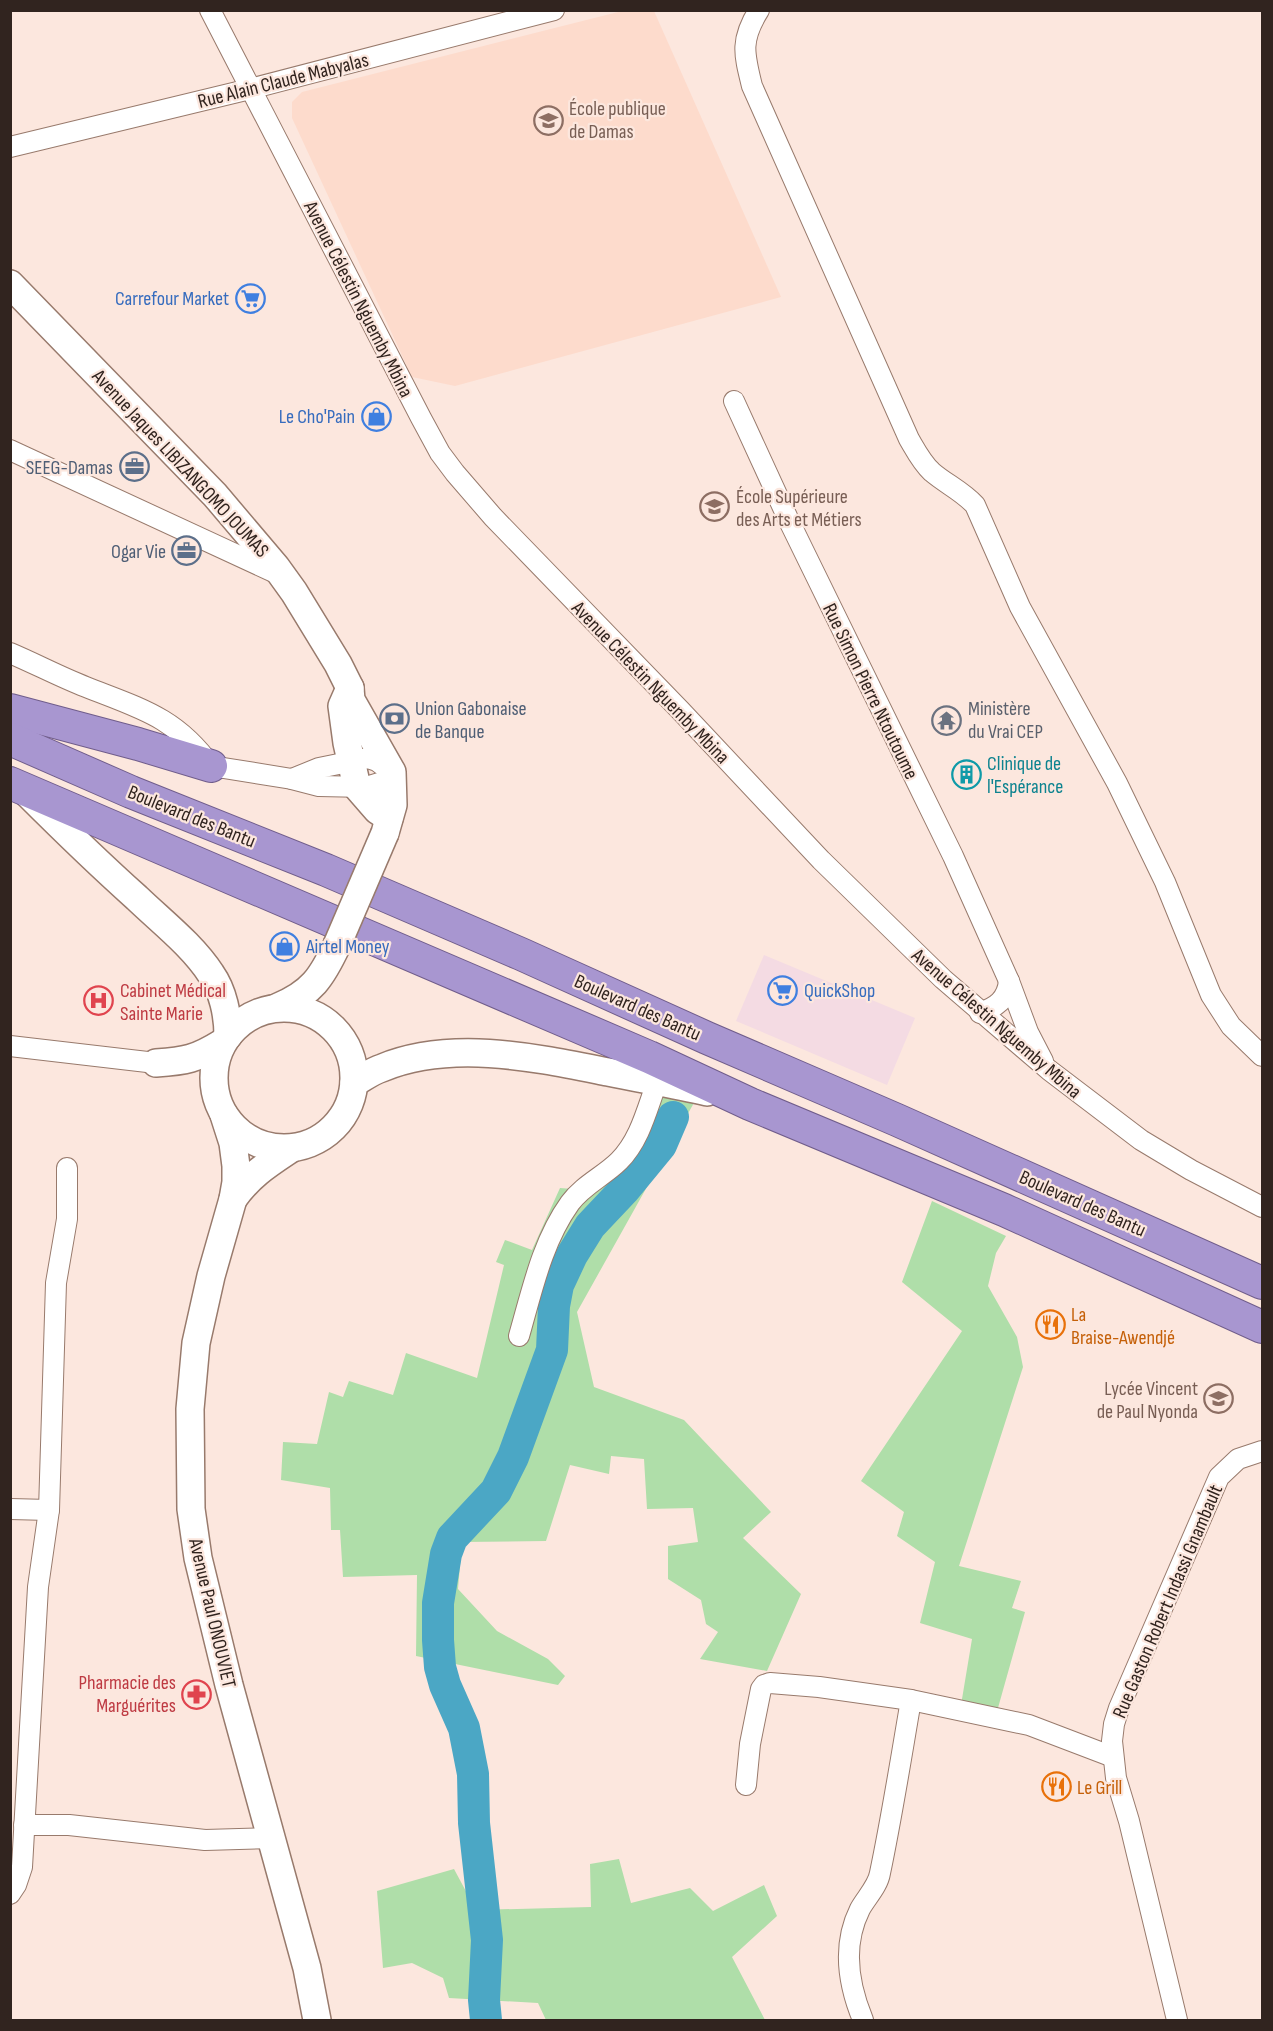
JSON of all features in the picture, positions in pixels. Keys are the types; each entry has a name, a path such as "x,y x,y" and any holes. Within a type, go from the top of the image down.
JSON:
{"highway":[{"path":"10,710 211,766"},
{"name":"Boulevard des Bantu","path":"10,739 131,792 326,870 1263,1283"},
{"name":"Boulevard des Bantu","path":"17,786 649,1057 750,1104 1004,1210 1158,1281 1263,1326"}],"main road":[{"name":"Avenue Jaques LIBIZANGOMO JOUMAS","path":"10,284 216,495 283,576 320,632 350,688 351,700 392,776"},
{"path":"350,688 342,706 354,775 387,825"},
{"path":"156,1063 185,1061 201,1056 225,1040 245,1018 278,1007 306,993 326,969 387,825 393,805 392,776"},
{"path":"17,786 189,946 212,975 221,994 225,1040 214,1069 219,1105 233,1143 237,1166 233,1199"},
{"path":"156,1063 186,1072 199,1080 236,1130 253,1142 272,1148 292,1148 310,1143 327,1134 340,1119 350,1102 354,1083 353,1066 348,1049 328,1008 325,994 326,969"},
{"path":"278,1007 295,1008 312,1013 327,1022 339,1034"},
{"path":"354,1083 381,1068 431,1056 462,1054 520,1057 657,1082 750,1104"},
{"path":"233,1199 255,1172 292,1148"},
{"name":"Avenue Paul ONOUVIET","path":"233,1199 211,1276 196,1343 189,1409 191,1509 198,1558 229,1685 273,1838 307,1968 317,2020"}],"street":[{"name":"Avenue Célestin Nguemby Mbina","path":"210,10 440,453 493,517 821,860 980,1013 1048,1070 1141,1140 1191,1170 1263,1207"},
{"name":"Rue Alain Claude Mabyalas","path":"10,147 250,89 554,10"},
{"path":"759,10 748,27 744,56 752,87 909,439 920,458 932,472 964,494 975,505 1020,607 1118,783 1164,882 1211,995 1231,1026 1263,1056"},
{"name":"Rue Simon Pierre Ntoutoume","path":"734,401 815,576 952,856 1009,981 1028,1032 1048,1070"},
{"path":"10,450 283,576"},
{"path":"10,653 84,686 144,709 183,733 211,766 292,779 319,768 354,775 371,787 392,776 374,759 364,759 354,775"},
{"path":"138,744 144,709"},
{"path":"980,1013 997,1006 1008,991 1009,981"},
{"path":"10,1046 156,1063"},
{"path":"519,1336 539,1263 557,1226 571,1202 587,1185 620,1160 634,1144 657,1082"},
{"path":"10,1894 16,1885 22,1867 38,1587 49,1510 56,1283 67,1219 67,1167"},
{"name":"Rue Gaston Robert Indassi Gnambault","path":"1177,2020 1129,1821 1116,1778 1113,1732 1119,1708 1219,1477 1238,1459 1263,1451"},
{"path":"10,1509 49,1510"},
{"path":"746,1785 750,1744 761,1689 770,1683 819,1687 911,1700 1029,1725 1113,1757"},
{"path":"863,2020 851,1983 849,1944 852,1925 880,1877 911,1700"},
{"path":"24,1825 69,1826 205,1840 273,1838"}],"shaded area":[{"path":"626,10 654,11 781,297 455,386 412,377 292,118 292,102 302,92"},
{"path":"764,955 915,1018 887,1085 736,1021"}],"green space":[{"path":"650,1091 695,1101 577,1312 594,1387 684,1420 771,1512 743,1538 801,1594 767,1671 700,1659 718,1632 706,1624 701,1600 668,1579 668,1546 698,1542 693,1508 647,1509 644,1459 611,1456 609,1474 570,1465 546,1541 462,1542 458,1589 497,1631 548,1659 565,1676 558,1685 416,1656 417,1575 343,1577 340,1530 331,1530 330,1488 281,1480 283,1442 317,1444 329,1392 343,1397 349,1381 393,1395 406,1353 477,1378 504,1265 496,1262 505,1240 532,1250 560,1188 599,1191"},
{"path":"932,1201 1006,1236 996,1253 988,1286 1017,1337 1023,1367 959,1566 1021,1581 1012,1608 1025,1612 996,1715 961,1705 972,1639 920,1623 935,1562 897,1536 904,1512 861,1481 962,1331 902,1282"},
{"path":"619,1859 631,1903 690,1888 713,1911 764,1885 777,1916 732,1957 765,2020 546,2020 538,2003 449,1998 443,1978 412,1963 383,1968 377,1891 454,1869 476,1910 591,1907 590,1864"}],"waterway":[{"path":"486,2020 484,2000 487,1940 474,1823 473,1774 464,1728 445,1685 440,1667 438,1603 446,1554 452,1538 496,1491 513,1457 552,1350 554,1306 558,1285 572,1255 590,1226 624,1190 661,1145 673,1117"}],"place":[{"name":"École publique de Damas","path":"548,120"},
{"name":"Carrefour Market","path":"250,298"},
{"name":"Le Cho'Pain","path":"376,416"},
{"name":"SEEG-Damas","path":"134,467"},
{"name":"École Supérieure des Arts et Métiers","path":"715,507"},
{"name":"Ogar Vie","path":"187,551"},
{"name":"Union Gabonaise de Banque","path":"394,719"},
{"name":"Ministère du Vrai CEP","path":"947,720"},
{"name":"Clinique de l'Espérance","path":"966,775"},
{"name":"Airtel Money","path":"285,946"},
{"name":"QuickShop","path":"783,990"},
{"name":"Cabinet Médical Sainte Marie","path":"99,1001"},
{"name":"La Braise-Awendjé","path":"1050,1325"},
{"name":"Lycée Vincent de Paul Nyonda","path":"1219,1399"},
{"name":"Pharmacie des Marguérites","path":"197,1694"},
{"name":"Le Grill","path":"1056,1787"}]}
